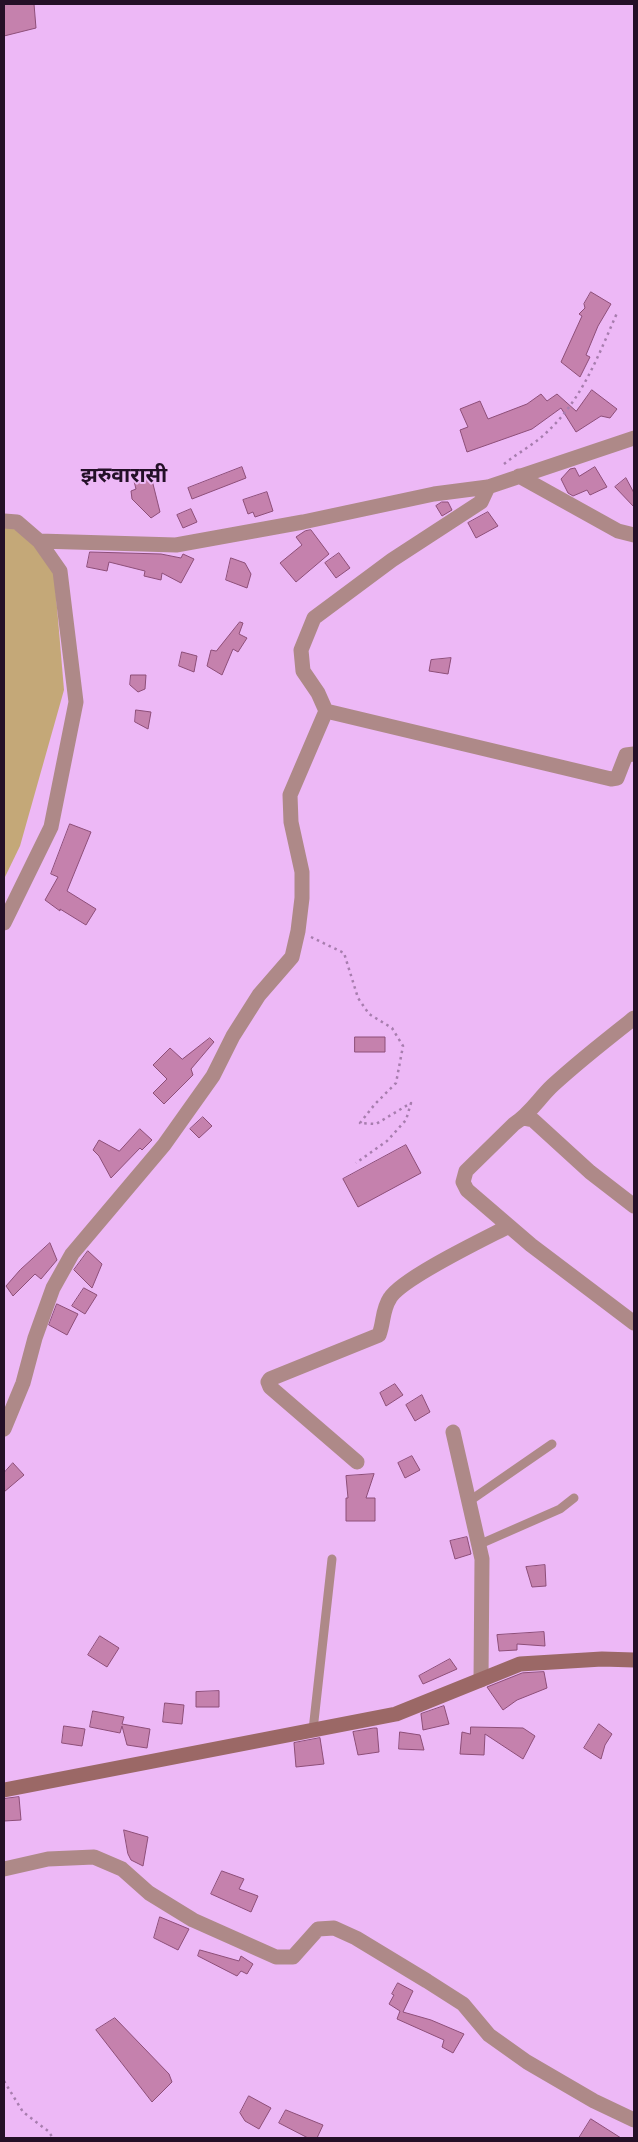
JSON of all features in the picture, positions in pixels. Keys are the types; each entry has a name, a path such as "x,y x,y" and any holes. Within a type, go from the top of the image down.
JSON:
{"street":[{"path":"39,541 176,544 303,522 434,494 488,488 634,438"},
{"path":"519,476 618,530 634,535"},
{"path":"4,1429 22,1383 34,1338 53,1288 72,1254 164,1145 213,1076 233,1036 260,995 292,957 298,931 302,898 302,872 291,822 290,795 326,711 318,693 303,671 301,650 314,618 392,560 481,502 488,488"},
{"path":"4,520 17,522 39,541 60,571 76,702 51,827 4,923"},
{"path":"326,711 611,778 617,778 626,755 634,754"},
{"path":"634,1018 580,1060 548,1090 523,1118 514,1124 466,1171 463,1182 467,1190 509,1226 634,1323"},
{"path":"523,1118 533,1120 590,1172 634,1206"},
{"path":"357,1462 270,1387 268,1382 270,1379 379,1335 383,1312 391,1296 406,1282 509,1226"},
{"path":"453,1432 482,1559 481,1680"},
{"path":"4,1790 396,1714 520,1664 602,1659 634,1660"},
{"path":"4,1869 48,1859 94,1857 122,1869 149,1894 193,1920 276,1957 293,1957 318,1929 334,1928 356,1938 463,2004 489,2035 527,2062 594,2101 634,2120"}],"lane":[{"path":"468,1502 552,1444"},
{"path":"478,1545 560,1510 574,1498"},
{"path":"313,1730 332,1559"}],"path":[{"path":"502,467 550,430 572,404 587,382 617,313"},
{"path":"298,931 344,953 358,998 368,1014 392,1028 403,1046 396,1083 375,1104 360,1124 376,1124 411,1103 406,1120 387,1141 356,1163"},
{"path":"4,2081 23,2112 48,2131 53,2138"}],"shaded area":[{"path":"4,521 12,522 53,560 64,690 20,846 4,879"}],"building":[{"path":"4,4 34,4 36,28 4,36"},
{"path":"591,292 611,304 598,326 586,355 590,357 580,377 561,362 582,316 579,314 585,308 584,304"},
{"path":"592,390 617,409 610,418 601,416 576,432 561,408 532,429 467,452 460,430 468,427 460,409 480,401 488,419 527,404 541,394 547,401 557,394 576,411"},
{"path":"242,467 246,478 192,499 188,488"},
{"path":"595,467 607,487 590,495 587,490 573,496 568,493 561,479 570,469 575,468 579,476"},
{"path":"151,476 160,512 151,518 132,499 131,491 136,489 134,481"},
{"path":"626,478 634,493 634,507 615,487"},
{"path":"267,492 273,511 255,517 253,512 248,514 243,500"},
{"path":"442,502 448,502 452,510 442,516 436,506"},
{"path":"191,509 197,522 183,528 177,515"},
{"path":"488,512 498,526 476,538 468,523"},
{"path":"311,530 329,554 296,582 280,563 302,545 296,537 305,531"},
{"path":"90,552 161,554 181,558 183,554 194,559 181,583 162,573 161,580 144,576 145,571 109,562 107,571 87,567"},
{"path":"339,553 350,568 336,578 325,563"},
{"path":"231,558 245,563 251,574 247,588 226,580"},
{"path":"240,622 243,623 239,634 247,638 238,652 233,649 222,675 207,666 211,650 216,651"},
{"path":"182,652 197,656 194,672 179,666"},
{"path":"451,658 448,674 429,671 431,660"},
{"path":"131,675 146,675 145,689 138,692 130,685"},
{"path":"136,710 151,712 148,729 135,722"},
{"path":"70,824 91,832 67,891 96,909 86,925 60,909 60,911 45,900 58,877 51,874"},
{"path":"355,1037 385,1037 385,1052 355,1052"},
{"path":"210,1038 214,1042 191,1069 193,1075 164,1104 153,1093 167,1079 153,1065 170,1048 182,1059"},
{"path":"203,1117 212,1126 199,1138 190,1129"},
{"path":"140,1129 152,1140 142,1150 140,1148 111,1178 99,1156 93,1150 99,1140 119,1151"},
{"path":"406,1145 421,1173 358,1207 343,1179"},
{"path":"50,1243 57,1260 41,1279 35,1274 13,1296 6,1286 20,1270"},
{"path":"88,1251 102,1264 92,1288 74,1270"},
{"path":"84,1288 97,1295 85,1314 72,1306"},
{"path":"57,1304 78,1314 67,1335 49,1325"},
{"path":"395,1384 403,1395 386,1406 380,1393"},
{"path":"422,1395 430,1412 415,1421 406,1405"},
{"path":"412,1456 420,1470 405,1478 398,1463"},
{"path":"13,1463 24,1475 4,1492 4,1473"},
{"path":"374,1474 366,1498 375,1498 375,1521 346,1521 346,1498 348,1498 346,1476"},
{"path":"467,1537 471,1554 455,1559 450,1541"},
{"path":"545,1565 546,1586 532,1587 526,1567"},
{"path":"544,1632 545,1646 517,1644 517,1650 499,1651 497,1635"},
{"path":"100,1636 119,1648 107,1667 88,1655"},
{"path":"450,1659 457,1669 423,1684 419,1676"},
{"path":"544,1672 547,1688 517,1700 503,1710 487,1687 522,1673"},
{"path":"219,1691 219,1707 196,1707 196,1692"},
{"path":"165,1703 184,1705 182,1724 163,1722"},
{"path":"444,1706 449,1724 423,1730 421,1714"},
{"path":"93,1711 124,1717 122,1724 150,1729 147,1748 127,1745 122,1726 120,1733 90,1727"},
{"path":"599,1724 612,1734 605,1745 601,1759 584,1748"},
{"path":"64,1726 85,1729 82,1746 62,1743"},
{"path":"471,1727 523,1728 535,1736 523,1759 485,1734 484,1755 460,1754 462,1732 470,1734"},
{"path":"377,1728 379,1752 358,1755 353,1732"},
{"path":"400,1732 420,1735 424,1750 399,1749"},
{"path":"320,1738 324,1764 296,1767 294,1743"},
{"path":"19,1797 21,1820 4,1821 4,1799"},
{"path":"124,1830 148,1837 143,1866 131,1860 128,1854"},
{"path":"222,1871 244,1879 239,1889 258,1896 251,1912 211,1894"},
{"path":"160,1917 189,1929 178,1950 154,1938"},
{"path":"200,1950 239,1961 241,1956 253,1964 247,1974 241,1971 237,1976 198,1956"},
{"path":"398,1983 413,1991 403,2012 431,2020 464,2034 453,2053 442,2047 444,2040 397,2019 400,2011 389,2004"},
{"path":"115,2018 169,2074 172,2082 152,2102 96,2030"},
{"path":"249,2096 271,2108 259,2129 245,2121 240,2113"},
{"path":"286,2110 323,2125 317,2138 308,2138 279,2123"},
{"path":"591,2119 621,2138 579,2138"}],"district":[{"name":"झरुवारासी","path":"124,476"}]}
